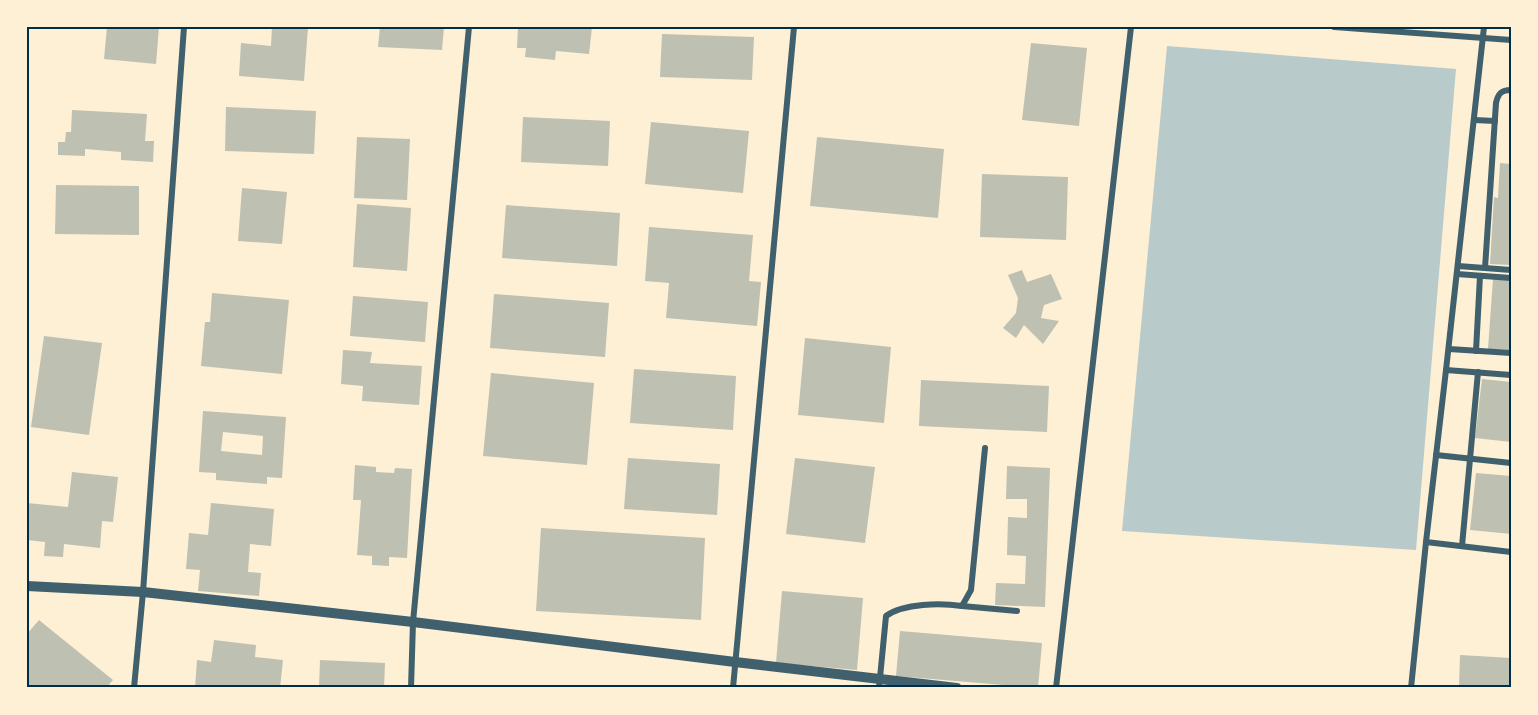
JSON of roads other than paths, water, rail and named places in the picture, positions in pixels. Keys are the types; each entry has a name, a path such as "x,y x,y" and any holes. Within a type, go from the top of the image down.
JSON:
{"street":[{"path":"134,688 184,27"},
{"path":"411,688 413,622 469,27"},
{"path":"733,688 794,27"},
{"path":"1056,688 1131,27"},
{"path":"1334,27 1511,39"},
{"path":"1411,688 1484,27"},
{"path":"1485,268 1497,97 1501,92 1511,90"},
{"path":"1474,120 1495,121"},
{"path":"1458,266 1511,270"},
{"path":"1457,274 1511,278"},
{"path":"1476,351 1480,276"},
{"path":"1449,349 1511,353"},
{"path":"1446,370 1511,375"},
{"path":"1462,546 1478,372"},
{"path":"962,606 971,590 985,448"},
{"path":"1436,455 1511,463"},
{"path":"1426,542 1511,552"},
{"path":"27,586 143,592 413,622 735,662 879,684 957,688"},
{"path":"879,684 886,616 894,610 939,603 1017,611"}]}
